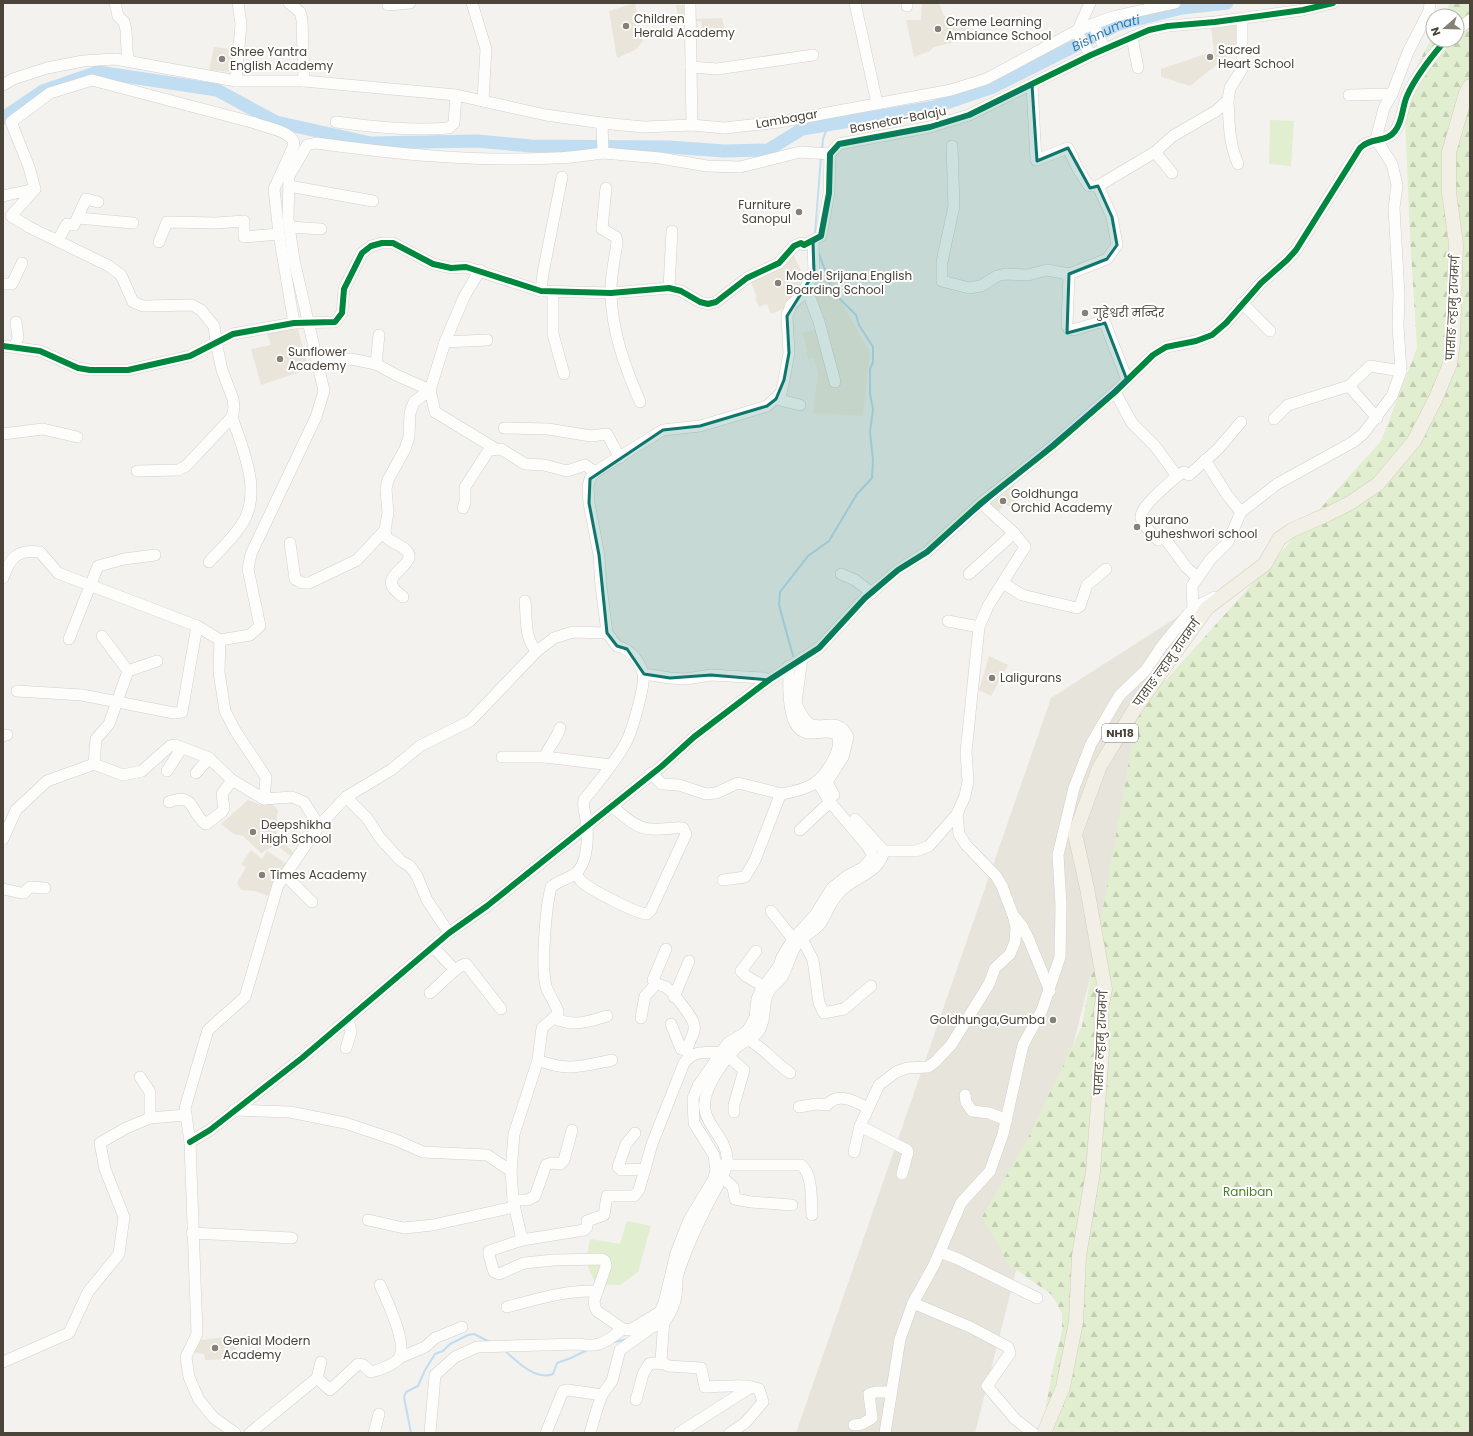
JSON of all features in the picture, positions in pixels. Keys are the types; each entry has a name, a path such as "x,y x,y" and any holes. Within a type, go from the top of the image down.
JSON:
{"main road":[{"name":"पासाङ ल्हामु राजमर्ग","path":"1044,1433 1063,1387 1076,1322 1079,1256 1093,1172 1102,1051 1101,1009 1105,989 1087,888 1075,834 1099,768 1134,710 1207,608 1265,564 1279,539 1292,530 1344,506 1378,484 1414,441 1435,400 1450,364 1453,342 1456,244 1449,192 1449,152 1466,93 1470,86"}],"street":[{"path":"115,3 118,16 124,22 126,30 129,60"},
{"path":"236,81 241,24 238,3"},
{"path":"289,3 300,12 302,20 304,81"},
{"path":"388,6 410,3"},
{"path":"472,3 486,49 483,101"},
{"path":"690,3 692,125"},
{"path":"855,3 877,103"},
{"path":"1089,53 1078,33 1090,3"},
{"name":"Lambagar","path":"3,85 13,79 47,68 82,61 115,59 129,60 236,81 304,81 456,95 546,115 602,123 644,127 692,125 724,128 753,125 951,90 986,79 1078,33 1095,27 1112,17 1175,3"},
{"name":"Basnetar-Balaju","path":"825,153 839,144 848,141 930,127 969,116 1032,85 1089,53 1149,30 1168,26 1303,10 1333,3"},
{"path":"1193,608 1192,586 1210,560 1228,542 1241,512 1277,484 1352,442 1363,434 1377,418 1392,396 1400,371 1398,326 1400,294 1394,208 1397,185 1392,164 1376,139 1384,108 1392,94 1408,52 1428,11 1430,3"},
{"path":"1238,164 1232,151 1229,135 1228,100 1230,88 1242,69 1242,18"},
{"path":"1095,27 1104,46"},
{"path":"1132,37 1138,68"},
{"path":"190,1142 210,1130 348,1019 449,933 477,914 651,773 662,766 694,737 769,680 827,640 872,593 898,570 927,552 981,504 1053,446 1115,392 1153,355 1166,347 1196,341 1212,335 1226,323 1242,303 1296,250 1360,148 1367,142 1376,139 1388,138 1395,132 1407,95 1440,48"},
{"path":"691,67 717,69 813,55"},
{"path":"3,578 17,554 29,550 40,552 58,573 197,626 220,640 250,635 260,626 248,569 251,554 316,418 324,391 318,361 307,323 285,222 274,189 294,144 293,138 288,134 267,129 255,123 92,80 50,93 7,125 29,167 35,189"},
{"path":"1032,85 1036,160 1068,148 1078,169 1089,186 1098,186 1155,152 1173,136 1216,111 1228,100"},
{"path":"1350,95 1392,94"},
{"path":"336,122 380,128 423,130 449,128 454,123 456,95"},
{"path":"602,123 603,151"},
{"path":"294,323 279,234 285,222 289,176 307,145 312,143 443,157 555,158 603,151 660,158 707,166 740,167 800,152 825,153 830,193 819,237 814,273 801,296 791,305 787,316 789,353 784,380 780,393 776,399 767,406 700,426 663,430 596,472 590,479 588,487 589,503 599,555 600,586 607,633 617,646 628,649 636,659 644,674 635,723 625,745 584,800 583,806 587,826 587,843 584,860 576,873 551,887 548,898 545,928 544,980 558,1011 554,1018 542,1028 538,1060 514,1134 511,1171 514,1203 522,1240"},
{"path":"952,146 954,206 942,262 942,281 969,288 981,286 997,276 1005,274 1028,275 1047,270 1069,274 1107,259 1117,246 1112,217 1098,186"},
{"path":"1155,152 1172,173"},
{"path":"541,291 544,267 562,177"},
{"path":"289,186 373,201"},
{"path":"606,188 602,229 616,237 617,242 611,293 620,350 640,402"},
{"path":"3,196 35,189"},
{"path":"35,189 12,216 29,227 109,266 121,275 133,302 143,306 192,305 201,310 214,326 216,342 233,399 234,408 232,417 186,466 178,470 137,471"},
{"path":"58,240 67,224 74,225 86,199 98,202"},
{"path":"78,218 133,223"},
{"path":"159,242 166,222 216,223 244,221 244,237 279,234"},
{"path":"285,222 321,229"},
{"path":"669,288 672,231"},
{"path":"3,346 40,351 78,368 108,371 128,370 190,356 233,334 294,323 335,322 342,313 344,288 362,253 371,246 382,243 393,242 433,264 451,268 466,266 541,291 611,293 669,288 681,291 700,302 708,304 716,302 747,278 779,263 794,246 801,242 804,245 819,237"},
{"path":"3,284 12,284 22,263"},
{"path":"480,270 464,297 445,342 430,390 435,412 496,449"},
{"path":"1069,274 1067,326 1070,329 1075,330 1100,322 1105,323 1127,380"},
{"path":"806,287 819,322 835,382"},
{"path":"553,292 553,334 564,374"},
{"path":"1242,303 1270,331"},
{"path":"15,347 18,337 16,322"},
{"path":"376,364 379,335"},
{"path":"445,342 487,340"},
{"path":"318,361 351,359 376,364 396,375 430,390"},
{"path":"1274,419 1288,405 1349,386 1370,366 1400,371"},
{"path":"1349,386 1377,418"},
{"path":"404,598 392,587 392,582 393,577 408,560 409,556 407,551 386,537 385,530 388,513 386,489 388,480 405,449 408,437 410,413 414,402 430,390"},
{"path":"1115,392 1132,423 1155,446 1177,476"},
{"path":"776,399 800,405"},
{"path":"209,562 241,526 248,510 251,484 247,460 232,417"},
{"path":"1198,577 1186,567 1164,537 1158,540 1144,525 1141,516 1143,508 1177,476 1184,472 1189,475 1218,448 1240,422"},
{"path":"504,428 548,429 591,436 606,434 620,458"},
{"path":"3,434 43,429 77,437"},
{"path":"463,508 465,502 465,487 483,457 489,450 501,449 525,464 544,465 567,471 585,465 596,472"},
{"path":"1205,460 1226,495 1241,512"},
{"path":"884,852 916,851 929,846 957,814 965,796 968,781 966,752 979,627 988,606 1025,547 1014,533 981,504"},
{"path":"290,543 295,578 302,583 309,583 357,560 385,530"},
{"path":"969,574 1014,533"},
{"path":"69,639 89,585 98,566 124,559 154,555"},
{"path":"1003,583 1022,595 1077,608 1080,606 1087,584 1106,569"},
{"path":"841,574 855,580 872,593"},
{"path":"885,1433 900,1339 913,1303 940,1252 961,1203 990,1170 1007,1120 1023,1045 1050,991 1060,957 1061,905 1058,855 1074,788 1091,744 1118,696 1146,670 1162,646 1193,608 1236,587"},
{"path":"525,601 528,639 531,646 537,651"},
{"path":"948,621 979,627"},
{"path":"17,691 82,695 174,713 182,712 197,626"},
{"path":"235,1433 214,1418 199,1400 189,1377 186,1357 197,1334 192,1233 190,1142 185,1108 208,1030 245,997 278,885 319,826 346,797 391,770 420,746 470,721 537,651 554,638 573,632 607,633"},
{"path":"102,636 128,671"},
{"path":"220,640 219,672 225,711 236,732 266,777 264,799"},
{"path":"802,658 796,703 798,708 806,721 811,725 838,726 842,728 848,737 843,757 827,784 837,799 884,852"},
{"path":"128,671 156,661"},
{"path":"651,773 662,784 679,785 706,794 716,793 738,784 782,794 817,781 833,760 840,741 833,732 809,733 803,731 796,722 789,699 789,666"},
{"path":"94,764 96,739 109,724 128,671"},
{"path":"644,674 686,679 711,675 764,678 769,680"},
{"path":"545,756 548,746 558,735 560,728"},
{"path":"3,839 16,810 46,781 94,764 123,775 142,771 170,746 175,745 209,758 232,780 264,799 292,797 304,802 319,826"},
{"path":"167,772 181,748"},
{"path":"502,757 545,756 611,765"},
{"path":"196,773 209,758"},
{"path":"169,802 184,798 190,801 206,824 222,812 224,808 222,794 232,780"},
{"path":"724,1057 728,1043 746,1032 751,1025 755,1017 757,999 765,990 782,957 797,939 832,888 847,876 864,867 873,856 868,847 830,802 817,781"},
{"path":"723,880 745,877 755,860 762,839 782,794"},
{"path":"346,797 367,818 380,838 400,861 410,866 417,876 427,900 449,933"},
{"path":"800,830 830,802"},
{"path":"576,873 580,881 592,889 637,912 647,914 651,910 686,834 685,830 683,828 674,827 647,829 638,826 612,806"},
{"path":"854,1152 860,1126 879,1085 896,1072 907,1068 928,1066 935,1062 951,1045 990,984 996,968 1010,954 1015,942 1016,927 1008,897 996,876 966,845 960,834 957,814"},
{"path":"797,939 816,928 828,906 839,892 882,862 884,852"},
{"path":"285,875 312,902"},
{"path":"3,889 21,894 30,887 45,888"},
{"path":"771,911 797,939 812,960 819,1003 824,1013 844,1009 871,986"},
{"path":"1013,915 1025,933 1050,991"},
{"path":"433,947 455,970"},
{"path":"662,1317 630,1330 623,1329 597,1311 594,1301 606,1266 605,1261 602,1259 554,1260 524,1263 499,1274 494,1272 489,1251 522,1240 572,1233 586,1229 587,1221 604,1215 607,1196 634,1196 639,1190 652,1144 688,1053 695,1027 693,1022 667,987 656,984 653,980 666,949"},
{"path":"756,951 741,971 765,990"},
{"path":"674,997 688,961"},
{"path":"430,993 462,964 468,966 501,1009"},
{"path":"641,1018 645,996 656,984"},
{"path":"590,1433 602,1395 612,1381 620,1350 652,1327 673,1309 676,1298 676,1282 695,1228 722,1177 721,1165 694,1123 693,1098 702,1080 724,1057 758,1032 765,1019 765,990"},
{"path":"554,1018 569,1024 589,1022 607,1016"},
{"path":"346,1048 351,1032 348,1019"},
{"path":"671,1024 681,1049 688,1053 703,1052 724,1057 744,1070 734,1105 734,1112"},
{"path":"749,1040 760,1046 778,1065 790,1073"},
{"path":"538,1060 556,1066 571,1068 612,1060"},
{"path":"140,1077 150,1092 150,1118"},
{"path":"965,1095 966,1102 972,1111 989,1113 1007,1120"},
{"path":"799,1107 816,1104 827,1105 831,1100 840,1098 854,1101 868,1108"},
{"path":"234,1110 290,1112 338,1122 396,1140 423,1152 486,1155 511,1171"},
{"path":"3,1362 69,1334 88,1292 119,1254 124,1217 105,1170 100,1143 126,1128 150,1118 186,1115"},
{"path":"860,1126 907,1150 908,1152 902,1174"},
{"path":"368,1220 404,1228 433,1226 528,1200 535,1196 546,1165 552,1163 560,1164 564,1160 572,1130"},
{"path":"634,1133 626,1144 618,1167 621,1170 645,1169"},
{"path":"721,1165 801,1165 804,1167 809,1180 812,1214"},
{"path":"665,1364 661,1361 662,1317 676,1253 688,1220 721,1165"},
{"path":"722,1177 733,1187 735,1200 792,1205"},
{"path":"192,1233 292,1238"},
{"path":"940,1252 958,1259 1037,1298"},
{"path":"380,1285 395,1320 401,1350 399,1358"},
{"path":"507,1307 538,1298 586,1290 597,1290"},
{"path":"913,1303 970,1327 1008,1347 1010,1353 987,1386 1015,1419 1033,1433"},
{"path":"317,1378 330,1390 358,1364 363,1365 372,1372 425,1347 435,1338 462,1327"},
{"path":"430,1433 435,1375 444,1365 464,1352 477,1347 578,1344 593,1346 605,1342 623,1329"},
{"path":"250,1433 317,1378 321,1362"},
{"path":"636,1400 643,1374 649,1364 654,1362 668,1366 701,1368 703,1370 703,1384 705,1387 724,1385 759,1389 763,1402 745,1423 730,1433"},
{"path":"679,1433 751,1387"},
{"path":"546,1433 563,1391 568,1390 602,1395"},
{"path":"854,1425 862,1424 872,1418 869,1394 876,1392 891,1392"},
{"path":"374,1433 379,1414"}],"highlighted area":[{"path":"1032,85 1037,161 1068,148 1090,188 1098,186 1112,217 1117,245 1107,259 1069,274 1067,333 1105,323 1127,380 927,552 898,570 865,598 819,648 769,680 711,675 670,678 644,674 627,649 617,646 607,633 599,555 589,503 590,479 663,430 700,426 767,406 776,399 784,380 789,353 787,316 814,273 813,242 821,236 829,193 830,154 839,144 930,127 969,115"}],"shaded area":[{"name":"Children Herald Academy","path":"635,3 643,41 635,50 617,58 609,11"},
{"name":"Creme Learning Ambiance School","path":"922,3 939,3 944,16 967,19 971,38 934,47 930,51 914,57 906,20 921,20"},
{"path":"676,5 692,6 693,19 722,18 726,36 703,36 701,21 679,22"},
{"name":"Sacred Heart School","path":"1238,25 1241,40 1235,50 1190,86 1161,77 1161,69 1214,51 1211,27"},
{"name":"Shree Yantra English Academy","path":"214,47 233,49 233,72 209,70"},
{"name":"Model Srijana English Boarding School","path":"793,254 806,280 793,296 788,307 771,314 767,304 759,307 755,299 757,298 750,279"},
{"path":"829,267 839,298 870,353 863,416 813,413 818,373 814,358 808,359 803,333 816,329 808,295"},
{"name":"Sunflower Academy","path":"297,326 309,369 261,385 251,349 271,345 266,331"},
{"name":"Goldhunga Orchid Academy","path":"1012,485 1017,488 1019,498 1011,508 1005,504 995,515 985,505 997,494"},
{"path":"1182,614 975,1433 796,1433 1051,698"},
{"name":"Laligurans","path":"989,656 1008,665 991,696 979,690"},
{"name":"Deepshikha High School","path":"248,800 261,805 270,802 278,810 275,829 281,841 298,856 296,860 276,845 261,853 243,836 234,834 221,824"},
{"name":"Times Academy","path":"251,850 262,859 267,851 288,865 273,884 268,896 255,891 241,890 237,883 246,867 241,864"},
{"name":"Genial Modern Academy","path":"236,1336 235,1359 205,1360 204,1354 191,1352 201,1340"}],"green space":[{"name":"Raniban","path":"1450,3 1470,3 1470,1433 1041,1433 1053,1368 1062,1331 1062,1313 1052,1295 1007,1263 999,1245 982,1217 1028,1138 1082,1026 1138,711 1381,441 1417,348 1410,238 1404,91 1426,48 1465,48 1465,8 1447,8"},
{"path":"1270,120 1294,121 1291,166 1269,164"},
{"path":"627,1221 651,1226 638,1272 620,1285 596,1285 586,1262 590,1239 620,1244"}],"waterway":[{"name":"Bishnumati","path":"3,118 43,91 98,72 217,90 276,122 371,143 477,141 531,146 669,147 724,151 768,150 802,129 934,107 993,87 1119,24 1182,8 1227,3"},
{"path":"822,150 823,139 829,123"},
{"path":"815,233 821,157"},
{"path":"793,656 779,605 780,592 808,556 829,541 857,494 872,478 873,460 870,432 873,409 870,394 870,369 873,362 873,347 859,325 856,315 833,292 819,254"},
{"path":"700,1106 699,1113 704,1122"},
{"path":"411,1433 404,1397 406,1392 418,1386 425,1370 435,1354 443,1351 450,1344 468,1335 474,1334 490,1342"},
{"path":"614,1342 629,1339"},
{"path":"504,1350 527,1369 540,1375 553,1374 557,1363 587,1350"}],"cycle path":[{"path":"3,346 40,351 78,368 90,370 128,370 190,356 233,334 294,323 335,322 342,313 344,289 362,253 371,246 382,243 393,243 433,264 451,268 466,267 541,291 611,293 669,288 681,291 700,302 708,304 716,302 747,278 779,263 794,246 801,243 804,245 821,236 829,193 830,154 839,144 930,127 969,115 1091,55 1149,30 1168,26 1215,22 1303,10 1333,3"},
{"path":"190,1142 210,1130 302,1058 449,933 487,906 662,766 694,737 769,680 819,648 865,598 898,570 927,552 981,503 1053,446 1115,392 1153,355 1166,347 1196,341 1212,335 1226,323 1261,283 1296,250 1360,148 1369,142 1383,139 1392,135 1400,123 1405,100 1410,89 1439,48"}],"place":[{"name":"Children Herald Academy","path":"626,26"},
{"name":"Creme Learning Ambiance School","path":"938,29"},
{"name":"Sacred Heart School","path":"1210,57"},
{"name":"Shree Yantra English Academy","path":"222,59"},
{"name":"Furniture Sanopul","path":"799,212"},
{"name":"Model Srijana English Boarding School","path":"778,283"},
{"name":"गुहेश्वरी मन्दिर","path":"1085,313"},
{"name":"Sunflower Academy","path":"280,359"},
{"name":"Goldhunga Orchid Academy","path":"1003,501"},
{"name":"purano guheshwori school","path":"1137,527"},
{"name":"Laligurans","path":"992,678"},
{"name":"Deepshikha High School","path":"253,832"},
{"name":"Times Academy","path":"262,875"},
{"name":"Goldhunga,Gumba","path":"1053,1020"},
{"name":"Genial Modern Academy","path":"215,1348"}]}
